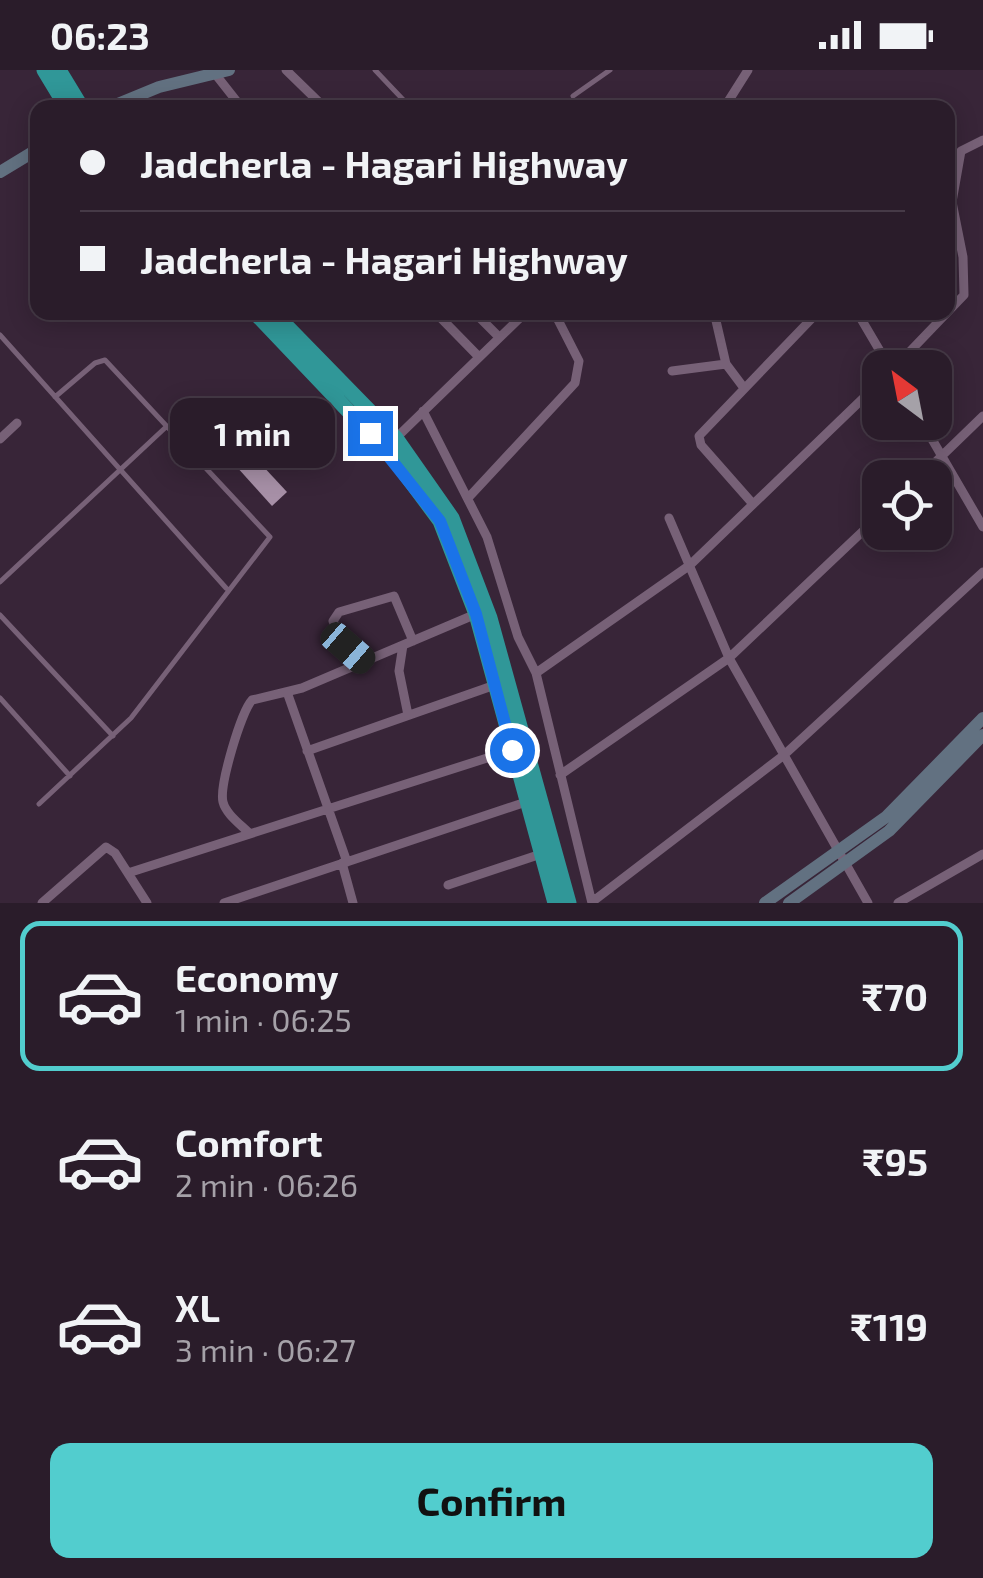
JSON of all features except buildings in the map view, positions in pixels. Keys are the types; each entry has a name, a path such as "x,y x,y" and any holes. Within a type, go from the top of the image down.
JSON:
{"highway":[{"path":"44,70 63,100"},
{"path":"59,70 77,100"},
{"path":"261,320 416,485 440,521 476,614 555,903"},
{"path":"281,320 396,438 434,489 465,548 490,618 569,903"}],"street":[{"path":"286,70 318,100"},
{"path":"729,100 748,70"},
{"path":"127,100 159,87 222,73 237,100"},
{"path":"955,181 962,150 983,140"},
{"path":"0,172 30,153"},
{"path":"955,209 964,295 955,304"},
{"path":"443,320 478,356"},
{"path":"482,320 500,337"},
{"path":"396,438 518,320"},
{"path":"470,497 575,383 578,361 558,320"},
{"path":"716,320 726,364 744,388"},
{"path":"753,504 698,439 810,320"},
{"path":"861,320 880,350"},
{"path":"910,350 939,320"},
{"path":"672,371 726,364"},
{"path":"536,672 690,566 862,399"},
{"path":"424,411 470,497 502,574 518,637 536,672 592,902 784,755 983,572"},
{"path":"937,460 983,417"},
{"path":"0,439 17,423"},
{"path":"932,440 983,527"},
{"path":"669,518 728,658 868,903"},
{"path":"560,776 728,658 862,532"},
{"path":"364,662 338,634 334,621 339,612 394,596 408,643 400,671 408,716"},
{"path":"248,833 226,809 222,794 243,714 258,697 287,692 476,614"},
{"path":"307,750 495,685"},
{"path":"287,692 327,808 354,903"},
{"path":"789,903 896,808 983,718"},
{"path":"765,903 900,822 983,735"},
{"path":"128,873 512,750"},
{"path":"224,903 526,802"},
{"path":"42,903 106,847 147,903"},
{"path":"448,884 541,854"},
{"path":"898,903 983,854"}],"lane":[{"path":"375,70 403,100"},
{"path":"573,96 610,70"},
{"path":"0,335 226,588"},
{"path":"39,804 113,736 226,588 267,543 268,531 106,360 96,363 54,397"},
{"path":"0,582 167,427"},
{"path":"0,615 113,736"},
{"path":"0,698 70,776"}],"route":[{"path":"370,433 416,485 440,521 476,614 512,750"}]}
